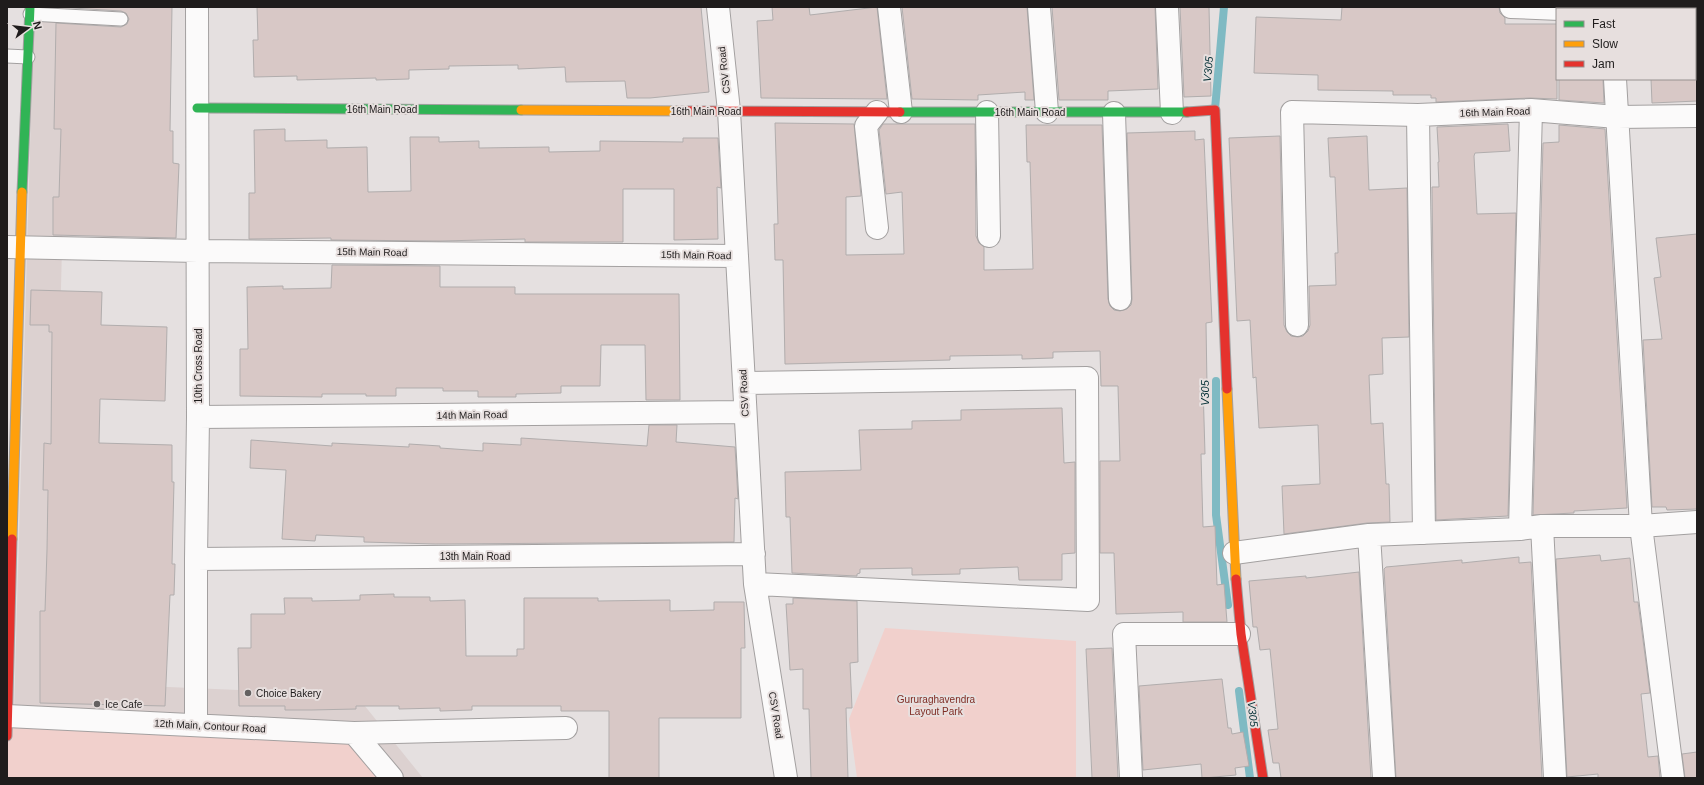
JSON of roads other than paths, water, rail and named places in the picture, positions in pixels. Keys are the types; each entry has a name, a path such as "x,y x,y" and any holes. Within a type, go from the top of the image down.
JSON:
{"street":[{"name":"10th Cross Road","path":"196,726 198,417 197,7"},
{"name":"CSV Road","path":"718,7 729,111 755,584 786,778"},
{"path":"889,7 902,112"},
{"path":"1039,7 1047,112"},
{"path":"1166,7 1172,113"},
{"path":"1511,7 1556,9"},
{"path":"7,722 13,247 28,57 30,11"},
{"path":"1615,80 1641,526 1673,778"},
{"name":"16th Main Road","path":"197,108 1114,113 1172,113 1215,110 1234,553"},
{"name":"16th Main Road","path":"1297,325 1292,112 1418,115 1531,110 1617,117 1697,116"},
{"path":"1520,529 1531,110"},
{"path":"876,112 866,126 877,228"},
{"path":"987,112 989,236"},
{"path":"1114,113 1120,299"},
{"path":"1418,115 1424,533"},
{"name":"15th Main Road","path":"13,247 198,251 737,256"},
{"path":"744,383 1086,378 1088,600 755,584"},
{"name":"14th Main Road","path":"198,417 746,412"},
{"path":"1263,778 1232,634 1234,553 1370,535 1520,529 1542,526 1641,526 1697,522"},
{"path":"1542,526 1555,778"},
{"path":"1370,535 1384,778"},
{"name":"13th Main Road","path":"196,559 754,554"},
{"path":"1131,778 1124,634 1232,634"},
{"name":"12th Main, Contour Road","path":"7,722 196,726 354,733 566,728"},
{"path":"354,733 392,778"}],"lane":[{"path":"30,11 121,19"},
{"path":"7,56 28,57"}],"waterway":[{"name":"V305","path":"1215,109 1224,7"},
{"name":"V305","path":"1216,381 1216,515 1228,605"},
{"name":"V305","path":"1239,691 1250,778"}],"place":[{"name":"Choice Bakery","path":"248,693"},
{"name":"Ice Cafe","path":"97,704"}],"park label":[{"name":"Gururaghavendra Layout Park","path":"936,704"}]}
